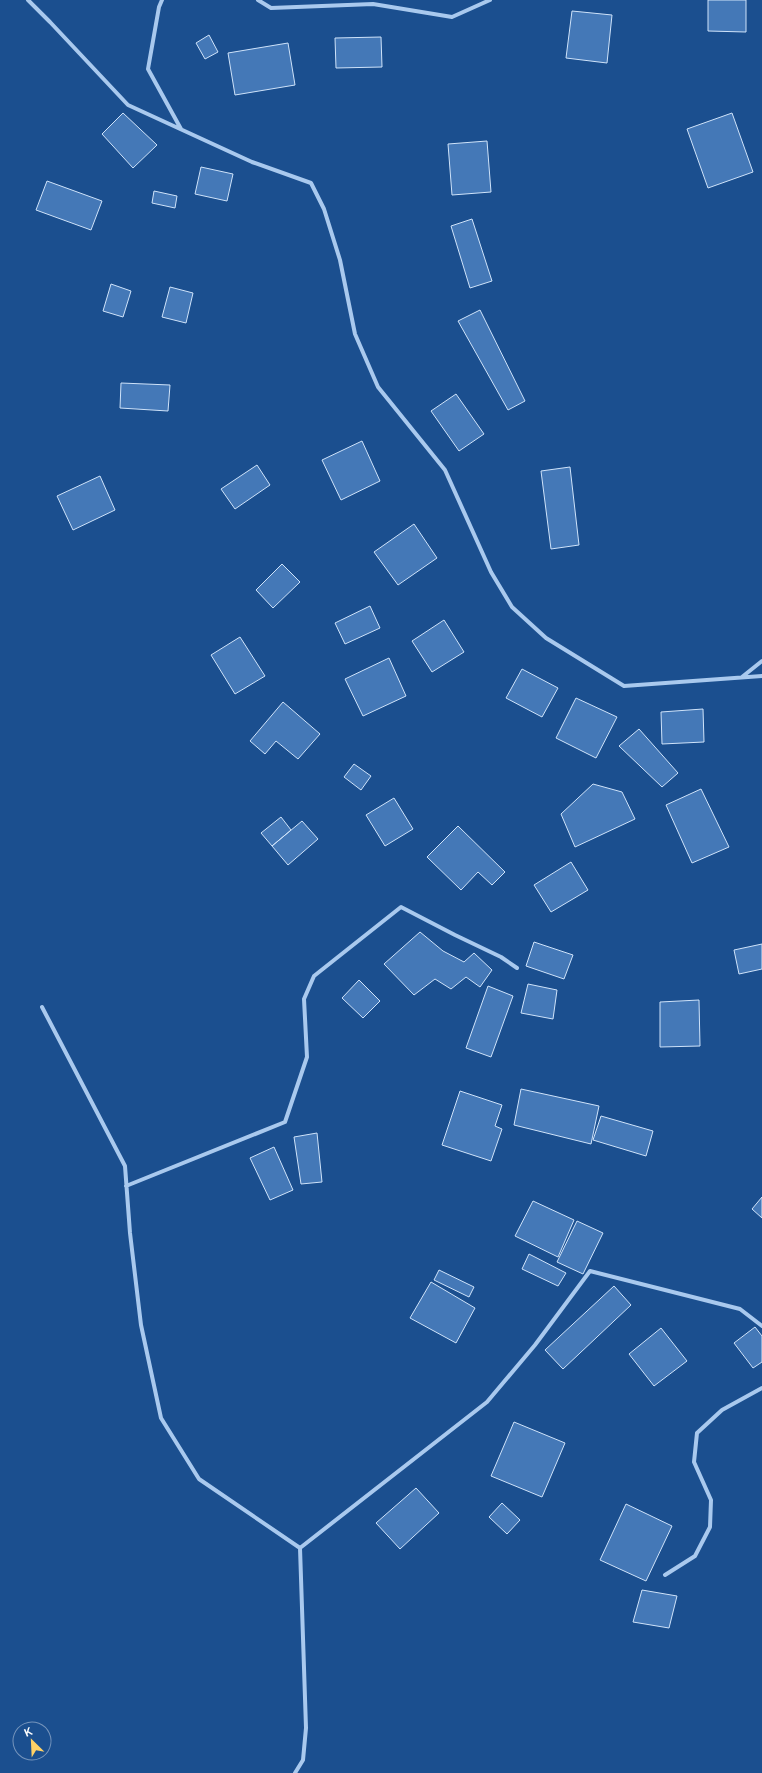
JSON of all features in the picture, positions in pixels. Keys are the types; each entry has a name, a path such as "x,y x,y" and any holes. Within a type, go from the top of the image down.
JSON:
{"street":[{"path":"28,0 128,105 252,162 310,183 324,209 340,260 355,334 378,387 445,470 491,572 512,607 546,638 624,686 762,676"},
{"path":"162,0 159,7 148,69 181,130"},
{"path":"258,0 271,8 373,4 452,17 490,0"},
{"path":"742,678 762,661"},
{"path":"126,1186 284,1122 307,1057 304,999 314,976 401,907 501,957 516,968"},
{"path":"42,1007 125,1166 141,1325 161,1418 200,1479 300,1548"},
{"path":"300,1548 487,1402 535,1345 590,1271 740,1309 762,1326"},
{"path":"665,1575 695,1556 710,1528 711,1500 694,1462 697,1433 722,1410 762,1388"},
{"path":"295,1773 303,1760 306,1728 300,1548"}],"building":[{"path":"708,0 746,0 746,32 708,31"},
{"path":"572,11 612,15 607,63 566,58"},
{"path":"209,35 218,52 205,59 196,43"},
{"path":"381,37 382,67 336,68 335,38"},
{"path":"288,43 295,85 235,95 228,53"},
{"path":"123,113 157,145 133,168 102,134"},
{"path":"732,113 753,172 708,188 687,129"},
{"path":"487,141 491,192 452,195 448,144"},
{"path":"201,167 233,174 227,201 195,194"},
{"path":"47,181 102,201 91,230 36,210"},
{"path":"154,191 177,196 175,208 152,203"},
{"path":"472,219 492,281 470,288 451,226"},
{"path":"111,284 131,291 123,317 103,311"},
{"path":"170,287 193,293 186,323 162,317"},
{"path":"480,310 525,401 508,410 458,321"},
{"path":"121,383 170,385 168,411 120,408"},
{"path":"456,394 484,434 459,451 431,411"},
{"path":"362,441 380,481 341,500 322,460"},
{"path":"257,465 270,485 235,509 221,489"},
{"path":"570,467 579,545 551,549 541,471"},
{"path":"100,476 115,510 73,530 57,496"},
{"path":"414,524 437,558 398,585 374,552"},
{"path":"282,564 300,582 273,608 256,590"},
{"path":"370,606 380,628 345,644 335,623"},
{"path":"444,620 464,652 432,672 412,641"},
{"path":"240,637 265,676 235,694 211,655"},
{"path":"389,658 406,696 363,716 345,679"},
{"path":"522,669 558,688 542,717 506,698"},
{"path":"576,698 617,717 596,758 556,738"},
{"path":"283,702 320,734 298,759 276,741 265,754 250,741"},
{"path":"703,709 704,742 662,744 661,712"},
{"path":"639,729 678,773 662,787 619,746"},
{"path":"354,764 371,776 361,790 344,777"},
{"path":"593,784 622,792 635,819 575,847 561,814"},
{"path":"701,789 729,847 692,863 666,805"},
{"path":"394,798 413,829 385,846 366,815"},
{"path":"281,817 291,830 272,846 261,833"},
{"path":"302,821 318,839 288,865 272,846"},
{"path":"458,826 505,872 492,885 478,872 461,890 427,857"},
{"path":"571,862 588,890 551,912 534,885"},
{"path":"420,932 443,951 464,962 474,953 492,970 480,987 466,977 451,989 435,979 414,995 384,964"},
{"path":"534,942 573,955 564,979 526,966"},
{"path":"762,944 762,969 739,974 734,950"},
{"path":"359,980 380,1001 363,1018 342,998"},
{"path":"528,984 557,990 553,1019 521,1013"},
{"path":"488,986 513,996 491,1057 466,1048"},
{"path":"699,1000 700,1046 660,1047 660,1002"},
{"path":"521,1089 599,1106 591,1144 514,1125"},
{"path":"460,1091 502,1105 495,1126 502,1129 491,1161 442,1145"},
{"path":"601,1116 653,1131 646,1156 593,1140"},
{"path":"317,1133 322,1182 301,1184 294,1137"},
{"path":"274,1147 293,1190 270,1200 250,1158"},
{"path":"762,1197 762,1218 752,1209"},
{"path":"533,1201 574,1220 558,1257 515,1236"},
{"path":"577,1221 603,1233 583,1274 557,1262"},
{"path":"529,1254 566,1273 558,1286 522,1269"},
{"path":"439,1270 474,1287 469,1297 434,1280"},
{"path":"431,1282 475,1308 456,1343 410,1318"},
{"path":"614,1286 631,1305 563,1369 545,1350"},
{"path":"755,1327 762,1336 762,1362 753,1368 734,1343"},
{"path":"661,1328 687,1361 654,1386 629,1354"},
{"path":"514,1422 565,1443 542,1497 491,1476"},
{"path":"416,1488 439,1513 400,1549 376,1523"},
{"path":"502,1503 520,1520 507,1534 489,1517"},
{"path":"626,1504 672,1526 646,1581 600,1560"},
{"path":"642,1590 677,1596 669,1628 633,1622"}]}
